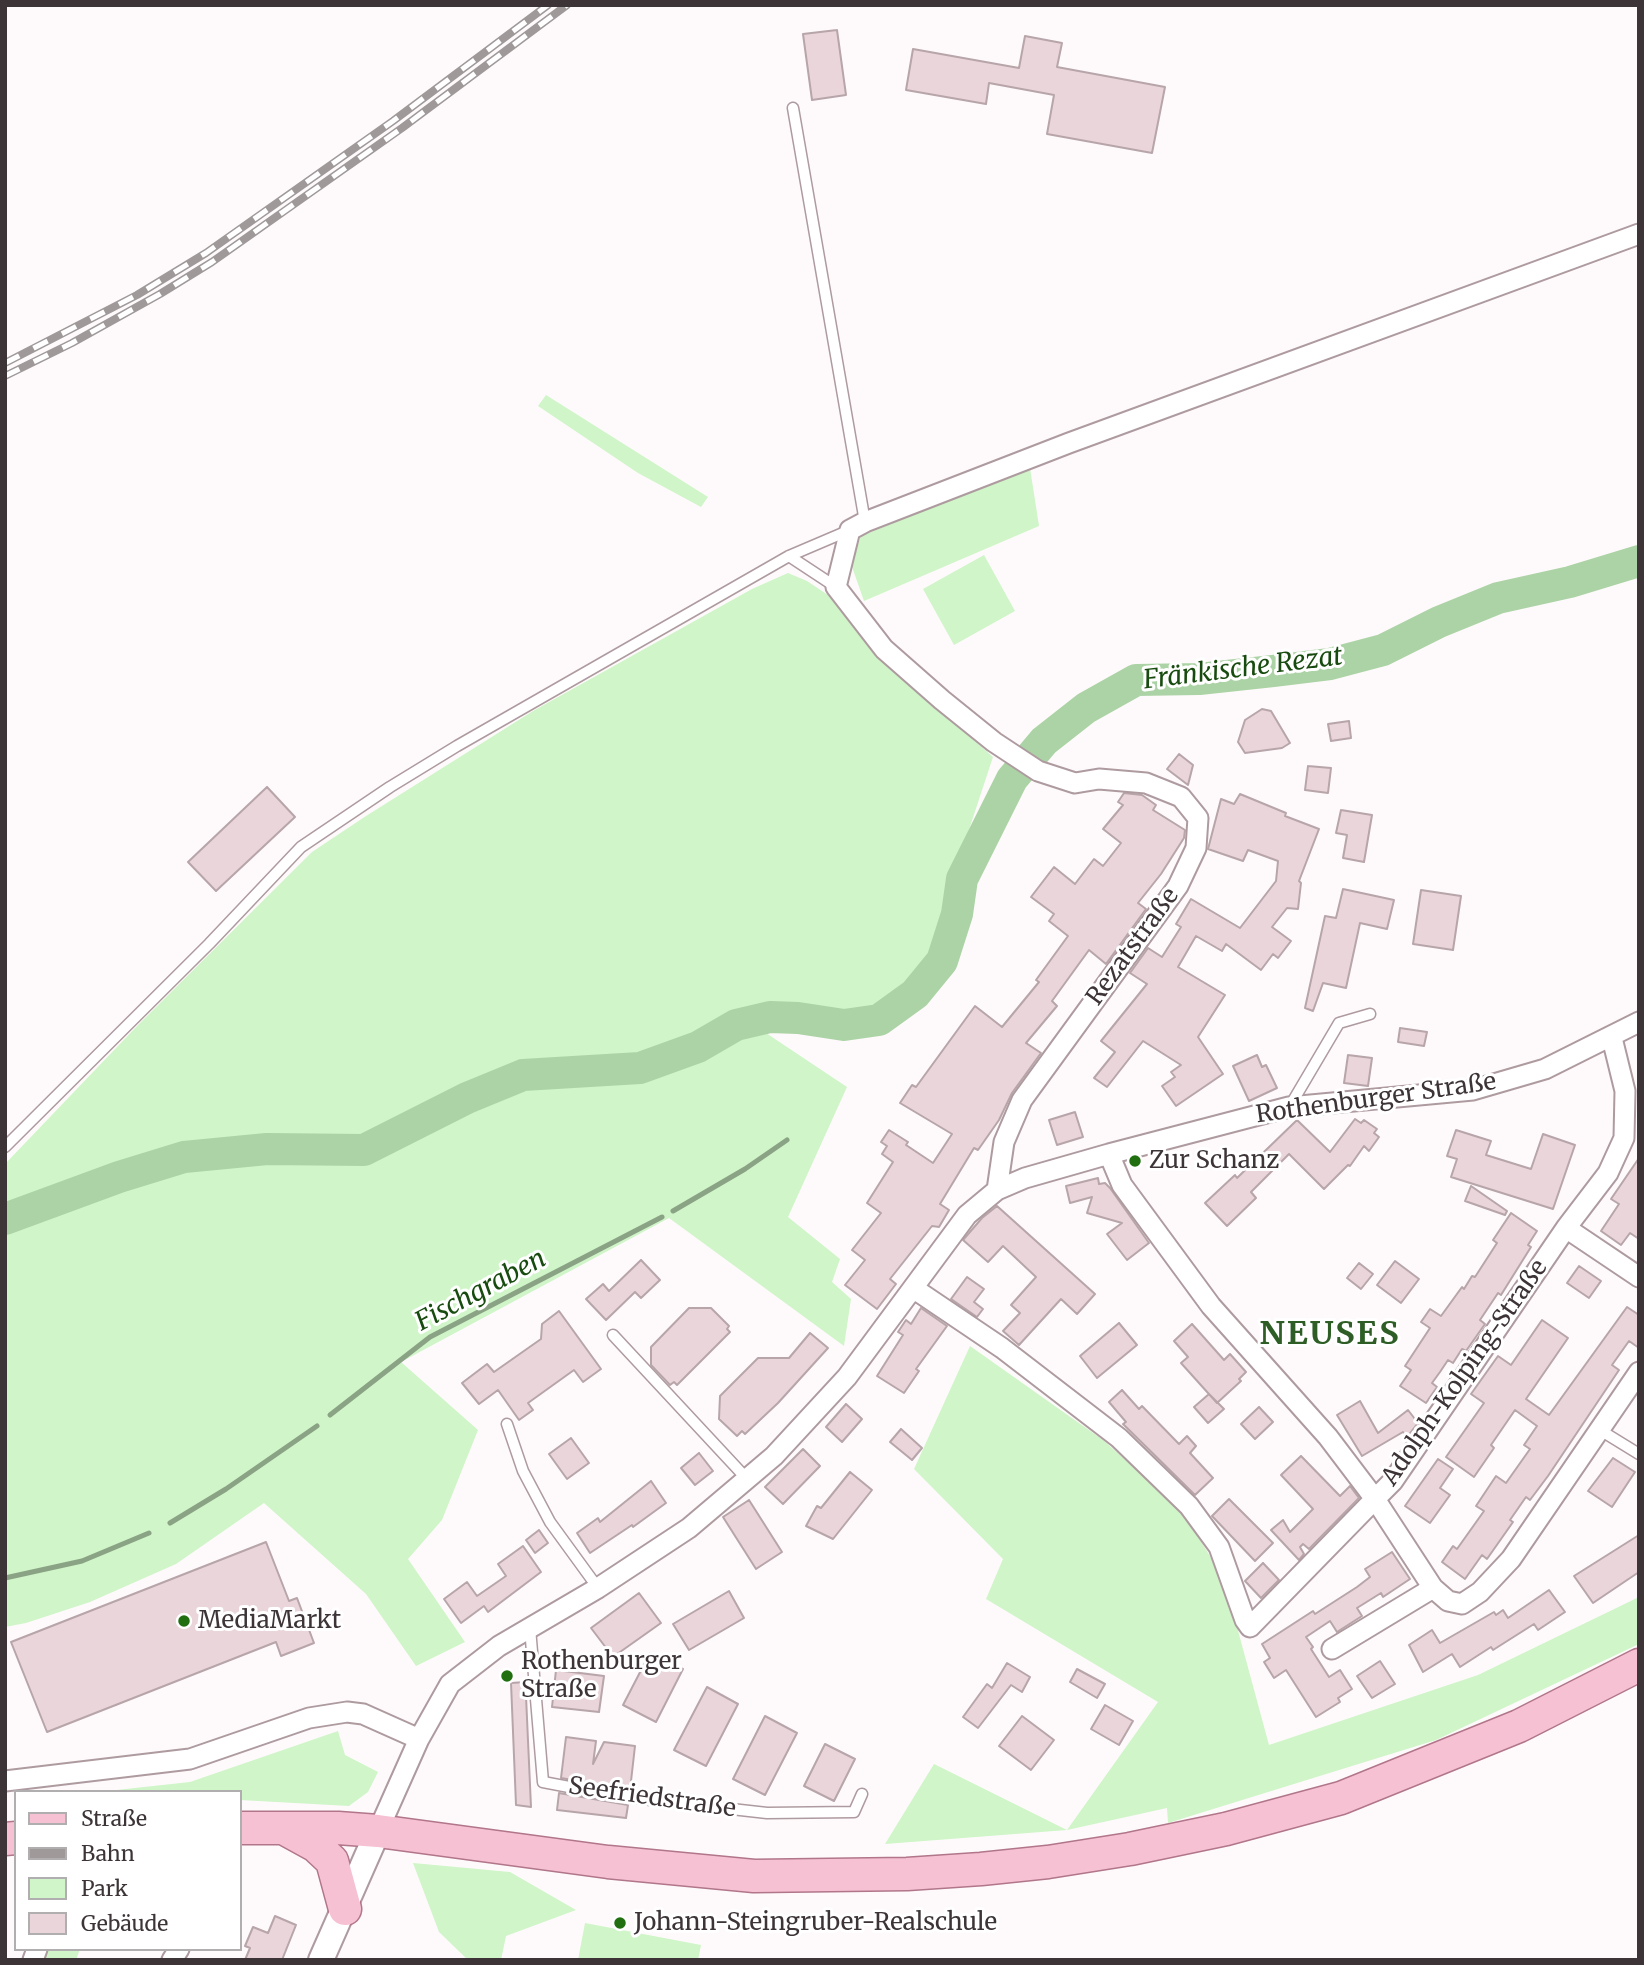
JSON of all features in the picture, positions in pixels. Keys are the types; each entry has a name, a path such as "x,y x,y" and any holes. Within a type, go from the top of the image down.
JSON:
{"main road":[{"path":"242,1828 378,1831 608,1862 754,1875 907,1874 1048,1862 1130,1849 1226,1829 1341,1798 1520,1727 1639,1665"},
{"path":"284,1828 316,1846 332,1861 345,1909"}],"street":[{"path":"836,587 857,526 1082,439 1639,234"},
{"name":"Rezatstraße","path":"836,587 884,649 994,742 1038,771 1075,783 1099,779 1146,783 1181,797 1198,818 1196,848 1178,886 1022,1100 1004,1142 997,1190"},
{"name":"Rothenburger Straße","path":"378,1831 419,1739 450,1684 499,1646 598,1588 689,1528 774,1456 847,1377 967,1215 997,1190 1025,1178 1289,1107 1473,1090 1545,1069 1612,1038 1639,1022"},
{"name":"Adolph-Kolping-Straße","path":"1612,1038 1625,1091 1624,1138 1608,1173 1566,1228 1393,1481 1375,1499 1433,1588 1448,1601 1462,1604 1480,1592 1511,1559 1639,1372"},
{"path":"913,1288 1002,1348 1119,1438 1189,1506 1219,1547 1245,1620 1250,1627 1375,1499 1328,1437 1211,1306 1122,1185 1110,1154"},
{"path":"1566,1228 1639,1277"},
{"path":"1332,1649 1433,1588"},
{"path":"5,1781 190,1759 309,1718 347,1712 363,1714 419,1739"},
{"path":"321,1960 378,1831"}],"lane":[{"path":"5,1147 209,944 301,848 445,753 789,556 857,526 793,108"},
{"path":"789,556 836,587"},
{"path":"1289,1107 1339,1023 1370,1014"},
{"path":"613,1335 747,1479"},
{"path":"507,1424 523,1471 550,1522 598,1588"},
{"path":"1600,1430 1639,1454"},
{"name":"Seefriedstraße","path":"530,1628 543,1782 616,1796 766,1813 854,1812 862,1794"}],"green space":[{"path":"546,395 708,497 701,507 638,473 538,406"},
{"path":"1030,468 1039,526 864,601 851,564 861,536"},
{"path":"984,555 1015,611 954,645 923,589"},
{"path":"788,573 807,581 831,597 881,658 993,757 951,884 938,944 905,990 865,1015 836,1017 785,1005 742,1017 847,1087 788,1217 840,1259 832,1282 851,1299 844,1346 669,1218 401,1362 478,1430 442,1520 408,1559 465,1642 416,1666 366,1594 264,1503 176,1564 90,1602 5,1627 5,1164 139,1024 312,852 533,711 752,589"},
{"path":"970,1346 1103,1440 1181,1509 1224,1579 1269,1745 1478,1675 1639,1597 1639,1644 1436,1740 1168,1823 1167,1808 1067,1830 1158,1702 986,1599 1003,1559 914,1469"},
{"path":"338,1731 345,1755 378,1772 368,1792 349,1806 242,1800 242,1790 116,1790 190,1782"},
{"path":"934,1764 1067,1830 885,1844"},
{"path":"413,1863 510,1872 576,1910 506,1936 501,1960 468,1960 439,1932"},
{"path":"585,1923 701,1945 698,1960 578,1960"},
{"path":"39,1951 79,1951 76,1960 36,1960"}],"building":[{"path":"837,30 846,95 812,100 803,34"},
{"path":"1025,36 1062,43 1057,67 1165,87 1152,153 1047,134 1054,95 989,83 986,104 906,90 913,49 1019,68"},
{"path":"1262,709 1271,711 1290,743 1282,748 1245,753 1238,742 1245,720"},
{"path":"1349,721 1351,738 1331,741 1328,724"},
{"path":"1179,754 1193,765 1188,785 1167,769"},
{"path":"1308,766 1331,768 1328,793 1305,790"},
{"path":"267,787 295,817 216,891 188,862"},
{"path":"1124,793 1142,795 1156,805 1153,810 1185,830 1184,838 1138,903 1146,909 1106,964 1089,950 1052,1001 1057,1006 1026,1043 1041,1053 1012,1093 999,1120 978,1150 974,1148 940,1204 949,1210 939,1227 932,1226 890,1279 896,1284 877,1309 845,1285 865,1260 852,1250 881,1213 867,1203 893,1162 882,1154 887,1146 881,1142 889,1130 933,1163 952,1134 900,1103 912,1085 916,1087 975,1006 1002,1027 1039,982 1036,980 1068,936 1049,921 1054,914 1031,897 1054,867 1075,884 1094,859 1103,866 1121,843 1103,829 1123,805 1118,802"},
{"path":"1240,794 1319,829 1299,881 1298,909 1287,908 1272,927 1291,941 1278,958 1273,954 1261,970 1226,944 1222,951 1196,936 1178,967 1225,995 1198,1037 1223,1074 1176,1106 1162,1086 1175,1077 1171,1072 1181,1065 1143,1041 1107,1087 1094,1078 1115,1052 1101,1041 1147,984 1130,973 1148,948 1162,957 1181,927 1176,924 1191,899 1240,928 1276,881 1278,861 1248,850 1243,861 1208,849 1221,799 1234,804"},
{"path":"1341,810 1372,815 1364,862 1343,858 1347,835 1336,833"},
{"path":"1343,889 1394,900 1387,929 1360,923 1346,988 1323,983 1313,1011 1305,1008 1325,916 1336,918"},
{"path":"1421,890 1461,896 1453,950 1413,944"},
{"path":"1400,1028 1427,1032 1424,1046 1398,1042"},
{"path":"1257,1055 1262,1067 1266,1065 1277,1088 1249,1101 1233,1066"},
{"path":"1348,1055 1372,1058 1368,1086 1344,1083"},
{"path":"1075,1112 1083,1137 1057,1145 1049,1120"},
{"path":"1355,1119 1361,1123 1364,1120 1377,1129 1374,1133 1379,1137 1369,1151 1364,1146 1350,1166 1324,1189 1289,1154 1251,1192 1256,1198 1227,1226 1205,1203 1235,1175 1237,1178 1297,1120 1330,1152"},
{"path":"1456,1130 1491,1141 1486,1155 1531,1169 1543,1134 1575,1145 1553,1209 1451,1177 1457,1159 1447,1156"},
{"path":"1639,1158 1639,1239 1630,1233 1621,1245 1601,1231 1619,1204 1611,1199"},
{"path":"1098,1178 1099,1184 1105,1183 1110,1188 1149,1243 1127,1260 1107,1234 1122,1223 1087,1213 1092,1197 1070,1203 1066,1186"},
{"path":"1471,1186 1507,1211 1505,1215 1465,1201"},
{"path":"997,1206 1095,1294 1077,1314 1061,1299 1019,1345 1003,1331 1020,1313 1011,1305 1036,1277 1003,1246 988,1262 963,1240 982,1218"},
{"path":"1511,1213 1537,1231 1528,1245 1531,1247 1501,1295 1498,1293 1480,1320 1485,1324 1466,1351 1462,1349 1453,1363 1448,1360 1432,1383 1437,1387 1426,1403 1400,1386 1411,1370 1405,1366 1430,1328 1421,1322 1430,1309 1441,1316 1462,1287 1464,1289 1472,1276 1475,1277 1497,1243 1493,1240"},
{"path":"641,1260 660,1280 641,1298 635,1292 606,1320 586,1299 603,1284 609,1291"},
{"path":"1395,1261 1419,1279 1401,1303 1377,1285"},
{"path":"1359,1263 1373,1274 1361,1289 1347,1278"},
{"path":"1579,1266 1601,1281 1589,1298 1567,1283"},
{"path":"967,1277 984,1289 974,1302 983,1309 977,1317 951,1299"},
{"path":"1627,1307 1639,1315 1639,1348 1629,1341 1612,1365 1619,1370 1548,1476 1530,1500 1526,1497 1510,1520 1513,1522 1487,1559 1482,1555 1465,1579 1442,1562 1453,1546 1457,1549 1484,1511 1476,1506 1496,1476 1506,1483 1530,1449 1524,1445 1537,1426 1515,1410 1491,1445 1494,1448 1474,1477 1446,1457 1484,1403 1471,1394 1498,1356 1511,1365 1542,1320 1568,1338 1526,1399 1549,1415"},
{"path":"689,1308 711,1308 729,1326 727,1329 730,1332 677,1385 674,1382 670,1385 651,1365 651,1347"},
{"path":"921,1308 947,1326 916,1369 919,1371 904,1393 877,1376 903,1335 898,1332 906,1320 911,1324"},
{"path":"559,1311 601,1369 583,1382 574,1370 528,1403 533,1410 519,1420 498,1390 479,1404 462,1383 487,1364 494,1372 541,1339 542,1324"},
{"path":"1119,1323 1137,1345 1097,1378 1080,1356"},
{"path":"1192,1324 1224,1360 1230,1354 1246,1372 1239,1379 1241,1381 1217,1403 1181,1363 1188,1357 1174,1341"},
{"path":"810,1333 828,1348 778,1403 745,1434 742,1431 737,1436 719,1419 720,1396 758,1358 789,1358"},
{"path":"1122,1390 1139,1409 1142,1406 1179,1444 1187,1436 1196,1446 1190,1453 1213,1478 1195,1495 1123,1424 1126,1422 1109,1402"},
{"path":"1209,1394 1224,1409 1208,1423 1194,1407"},
{"path":"1360,1401 1378,1433 1408,1410 1418,1423 1407,1437 1403,1432 1362,1456 1337,1415"},
{"path":"846,1404 862,1419 842,1442 826,1427"},
{"path":"1259,1407 1273,1422 1255,1439 1241,1424"},
{"path":"901,1429 922,1448 912,1460 890,1442"},
{"path":"571,1438 589,1463 567,1479 549,1454"},
{"path":"803,1449 820,1466 783,1504 765,1487"},
{"path":"699,1453 713,1471 695,1485 681,1468"},
{"path":"1301,1456 1340,1496 1350,1486 1359,1498 1309,1549 1303,1544 1300,1547 1304,1554 1299,1560 1271,1530 1283,1520 1290,1532 1313,1509 1281,1475"},
{"path":"1613,1458 1635,1472 1612,1507 1588,1491"},
{"path":"1438,1459 1453,1469 1440,1488 1450,1495 1430,1523 1405,1506"},
{"path":"850,1472 872,1490 833,1539 806,1526 817,1506 821,1508"},
{"path":"651,1481 666,1503 590,1553 577,1533 598,1518 600,1522"},
{"path":"1229,1499 1273,1543 1255,1561 1212,1516"},
{"path":"749,1500 782,1552 756,1569 723,1517"},
{"path":"539,1530 548,1543 535,1553 526,1540"},
{"path":"1639,1535 1639,1572 1593,1603 1574,1576"},
{"name":"MediaMarkt","path":"266,1542 289,1601 297,1598 314,1643 281,1656 276,1642 47,1732 11,1642"},
{"path":"523,1546 541,1572 488,1612 484,1606 461,1623 444,1599 467,1582 477,1596 506,1576 498,1564"},
{"path":"1392,1552 1410,1579 1383,1597 1381,1593 1357,1608 1362,1616 1337,1632 1330,1621 1306,1637 1329,1677 1340,1670 1352,1689 1338,1698 1340,1702 1316,1717 1286,1670 1274,1678 1264,1662 1270,1658 1262,1644 1357,1587 1370,1577 1365,1569"},
{"path":"1263,1563 1279,1580 1261,1598 1245,1581"},
{"path":"1549,1590 1565,1612 1538,1630 1534,1624 1460,1667 1452,1654 1423,1672 1409,1645 1432,1630 1440,1643 1494,1612 1496,1615 1503,1610 1508,1618"},
{"path":"729,1591 744,1618 689,1650 673,1624"},
{"path":"639,1593 661,1623 613,1657 591,1628"},
{"path":"650,1653 683,1669 656,1722 623,1705"},
{"path":"1380,1661 1395,1684 1372,1698 1357,1676"},
{"path":"1007,1663 1030,1677 1022,1692 1011,1685 978,1728 963,1717 987,1684 992,1688"},
{"path":"1077,1669 1105,1684 1097,1698 1070,1682"},
{"path":"556,1670 604,1676 599,1712 552,1707"},
{"path":"526,1682 531,1807 516,1805 511,1683"},
{"path":"707,1687 738,1704 706,1766 674,1750"},
{"path":"1105,1705 1133,1721 1119,1745 1091,1729"},
{"path":"765,1716 797,1733 765,1795 733,1779"},
{"path":"1022,1716 1054,1740 1031,1770 999,1746"},
{"path":"566,1737 596,1741 593,1764 604,1742 635,1746 630,1790 561,1778"},
{"path":"825,1744 855,1759 834,1801 804,1786"},
{"path":"559,1793 628,1805 626,1818 557,1810"},
{"path":"275,1916 296,1925 282,1960 245,1960 250,1948 245,1946 253,1927 268,1933"}],"waterway":[{"name":"Fränkische Rezat","path":"5,1219 119,1177 184,1157 267,1149 364,1150 467,1098 523,1075 640,1068 698,1047 736,1025 770,1017 844,1025 879,1020 915,994 942,961 957,914 962,879 1012,779 1044,741 1086,708 1136,680 1199,679 1273,671 1330,664 1383,650 1439,622 1498,598 1570,582 1639,561"},
{"name":"Fischgraben","path":"673,1211 745,1169 787,1140"},
{"name":"Fischgraben","path":"330,1415 430,1337 662,1217"},
{"name":"Fischgraben","path":"170,1523 226,1489 317,1426"},
{"name":"Fischgraben","path":"5,1578 82,1561 149,1533"}],"railway":[{"path":"5,363 137,295 206,253 393,121 548,5"},
{"path":"5,376 72,343 212,262 402,128 567,5"}],"place":[{"name":"Zur Schanz","path":"1135,1161"},
{"name":"MediaMarkt","path":"184,1621"},
{"name":"Rothenburger Straße","path":"507,1676"},
{"name":"Johann-Steingruber-Realschule","path":"620,1923"}],"district":[{"name":"NEUSES","path":"1330,1335"}]}
